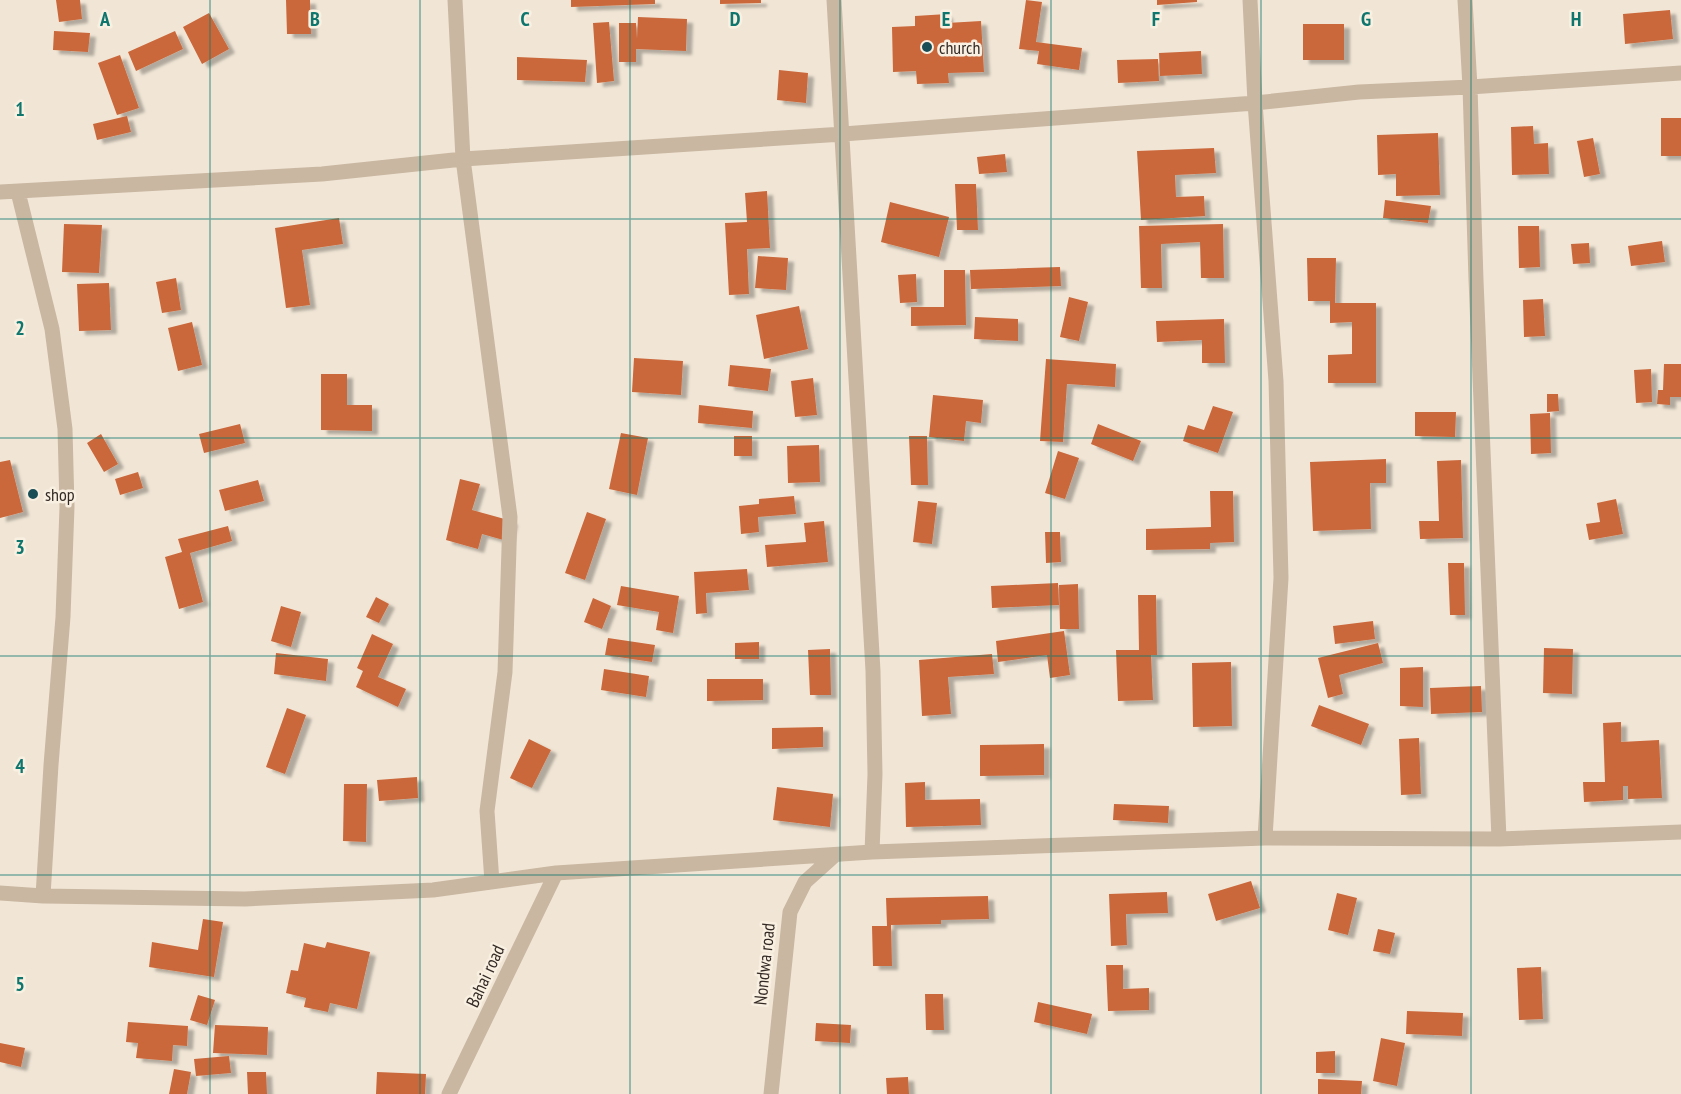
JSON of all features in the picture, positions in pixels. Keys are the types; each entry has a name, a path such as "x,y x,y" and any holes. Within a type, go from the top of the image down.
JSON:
{"street":[{"path":"455,0 464,159 510,517 505,672 487,811 492,882"},
{"path":"834,0 873,671 875,774 872,852"},
{"path":"1250,0 1275,381 1281,578 1265,838"},
{"path":"1465,0 1499,839"},
{"path":"0,192 322,174 464,159 843,134 1255,103 1359,92 1681,73"},
{"path":"18,192 52,329 65,429 67,507 63,617 51,765 44,897"},
{"path":"0,893 44,897 245,900 433,890 556,873 872,852 1265,838 1499,839 1681,832"},
{"name":"Nondwa road","path":"771,1094 790,912 805,882 835,855"},
{"name":"Bahai road","path":"449,1094 556,873"}],"building":[{"path":"56,0 80,0 82,19 59,22"},
{"path":"286,0 310,0 311,34 287,34"},
{"path":"571,0 655,0 655,4 571,7"},
{"path":"720,0 761,0 761,3 720,4"},
{"path":"1026,0 1042,2 1036,42 1082,48 1079,70 1037,64 1039,51 1019,49"},
{"path":"1157,0 1197,0 1197,2 1157,5"},
{"path":"1670,10 1673,39 1625,44 1623,14"},
{"path":"209,13 229,49 202,64 183,27"},
{"path":"947,14 947,23 981,21 984,72 948,73 949,83 917,84 916,71 893,72 892,27 915,26 915,16"},
{"path":"638,17 687,19 686,51 636,49 636,62 619,62 619,23 636,23 637,39"},
{"path":"609,22 614,81 597,83 593,23"},
{"path":"1303,24 1344,24 1344,60 1303,60"},
{"path":"54,31 90,33 88,52 53,50"},
{"path":"175,31 183,49 136,71 128,52"},
{"path":"1201,51 1202,74 1160,76 1159,53"},
{"path":"120,55 139,108 117,115 98,63"},
{"path":"517,57 587,60 585,82 517,80"},
{"path":"1158,59 1159,81 1118,83 1117,60"},
{"path":"779,70 808,73 806,103 777,100"},
{"path":"127,116 131,132 97,140 93,124"},
{"path":"1661,118 1681,118 1681,156 1661,156"},
{"path":"1533,126 1534,144 1548,143 1549,174 1512,175 1511,127"},
{"path":"1438,133 1440,195 1396,196 1396,174 1378,175 1377,135"},
{"path":"1593,138 1600,174 1584,177 1577,141"},
{"path":"1214,148 1216,173 1175,175 1176,197 1204,196 1205,216 1141,220 1137,151"},
{"path":"1005,154 1007,172 979,174 977,157"},
{"path":"955,184 976,184 978,230 957,230"},
{"path":"767,191 770,248 747,249 749,294 729,295 725,223 747,222 745,193"},
{"path":"1385,200 1431,206 1428,223 1383,218"},
{"path":"890,202 949,217 939,257 881,242"},
{"path":"339,218 343,244 302,250 310,305 286,308 275,228"},
{"path":"64,224 102,225 99,273 62,272"},
{"path":"1223,224 1224,278 1201,278 1200,242 1161,244 1162,288 1141,288 1139,226"},
{"path":"1518,226 1539,226 1540,267 1519,268"},
{"path":"1662,241 1665,262 1631,266 1628,246"},
{"path":"1589,243 1590,263 1573,264 1571,244"},
{"path":"758,256 788,258 786,290 755,288"},
{"path":"1307,258 1336,258 1335,303 1376,303 1376,383 1328,383 1328,355 1352,354 1352,322 1330,323 1330,301 1308,301"},
{"path":"1060,267 1061,286 971,289 970,270"},
{"path":"944,270 965,270 966,325 911,326 911,307 944,307"},
{"path":"916,274 917,302 900,303 898,275"},
{"path":"176,278 181,310 162,313 156,282"},
{"path":"109,283 111,330 79,331 77,284"},
{"path":"1069,297 1088,302 1079,341 1060,337"},
{"path":"1543,299 1545,336 1524,337 1523,300"},
{"path":"799,306 808,349 764,359 756,315"},
{"path":"975,317 1018,319 1018,341 974,339"},
{"path":"1224,319 1225,363 1202,363 1202,340 1157,342 1156,321"},
{"path":"192,322 202,365 178,371 168,328"},
{"path":"634,358 683,361 681,395 632,392"},
{"path":"1046,359 1116,364 1115,387 1067,384 1063,442 1040,441"},
{"path":"1664,364 1681,364 1681,397 1670,397 1670,405 1657,404 1658,390 1663,390"},
{"path":"730,365 771,369 768,391 728,386"},
{"path":"1651,369 1652,402 1636,403 1634,370"},
{"path":"321,374 347,374 347,405 372,405 372,431 321,430"},
{"path":"813,378 817,415 795,417 791,381"},
{"path":"1547,394 1558,394 1559,411 1547,412"},
{"path":"933,395 983,400 981,423 966,421 964,441 929,437"},
{"path":"699,405 753,411 752,428 698,423"},
{"path":"1213,406 1233,412 1218,453 1183,441 1188,425 1204,430"},
{"path":"1415,412 1456,412 1455,437 1415,436"},
{"path":"1550,413 1551,453 1531,454 1530,414"},
{"path":"240,424 245,443 204,453 199,434"},
{"path":"1098,424 1141,441 1133,461 1091,444"},
{"path":"621,433 648,438 637,495 609,489"},
{"path":"101,434 118,464 104,472 87,443"},
{"path":"734,436 752,436 752,456 734,456"},
{"path":"909,436 927,436 928,485 911,485"},
{"path":"819,445 820,482 788,483 787,446"},
{"path":"1058,451 1079,458 1065,499 1045,493"},
{"path":"1386,459 1386,483 1370,483 1371,529 1313,531 1310,462"},
{"path":"10,460 23,512 0,518 0,462"},
{"path":"1461,460 1463,538 1420,539 1419,521 1439,521 1437,461"},
{"path":"138,472 143,488 120,495 115,479"},
{"path":"460,479 480,484 472,510 512,521 507,541 482,534 478,549 446,540"},
{"path":"258,480 264,501 225,511 219,490"},
{"path":"1210,491 1233,491 1234,542 1210,543 1210,549 1146,550 1146,529 1211,527"},
{"path":"794,496 796,514 758,517 759,532 741,534 739,506 759,504 759,499"},
{"path":"1616,499 1623,534 1589,540 1586,524 1600,522 1597,503"},
{"path":"918,501 937,503 932,544 913,542"},
{"path":"587,512 606,519 585,580 565,573"},
{"path":"824,521 828,562 767,567 765,545 806,542 804,523"},
{"path":"228,526 232,541 190,553 203,602 179,609 165,557 182,552 178,539"},
{"path":"1045,532 1060,532 1061,562 1046,563"},
{"path":"1448,563 1464,563 1465,615 1450,615"},
{"path":"747,569 749,590 706,593 707,613 696,614 694,572"},
{"path":"1058,583 1059,605 992,608 991,586"},
{"path":"1078,584 1079,629 1060,629 1059,585"},
{"path":"621,586 679,596 673,633 656,630 659,612 617,605"},
{"path":"1138,595 1156,595 1157,655 1151,655 1153,700 1118,701 1116,650 1139,650"},
{"path":"376,597 389,604 379,623 366,617"},
{"path":"593,598 611,606 602,629 584,622"},
{"path":"281,606 301,612 291,647 271,641"},
{"path":"1373,621 1375,639 1335,644 1333,626"},
{"path":"1064,631 1070,675 1050,678 1047,655 998,662 996,641"},
{"path":"372,634 393,644 378,677 406,689 398,707 356,687 363,671 357,668"},
{"path":"608,638 655,645 652,662 605,655"},
{"path":"759,642 759,659 735,659 735,643"},
{"path":"1378,643 1383,663 1339,675 1343,694 1328,698 1318,658"},
{"path":"1544,648 1573,649 1572,694 1543,693"},
{"path":"830,649 831,695 810,695 808,650"},
{"path":"276,653 328,659 326,681 274,674"},
{"path":"992,654 994,674 948,677 951,714 922,716 919,660"},
{"path":"1231,662 1232,726 1193,727 1192,663"},
{"path":"1423,667 1423,707 1400,706 1400,668"},
{"path":"604,669 649,676 646,697 601,690"},
{"path":"707,679 763,679 763,700 707,701"},
{"path":"1481,686 1482,712 1431,714 1430,688"},
{"path":"1319,705 1369,724 1361,745 1311,726"},
{"path":"287,708 306,715 285,774 266,767"},
{"path":"1621,722 1621,742 1659,740 1662,798 1628,799 1628,786 1623,786 1623,800 1584,802 1583,782 1605,782 1603,723"},
{"path":"823,727 823,747 772,749 772,728"},
{"path":"1419,738 1421,794 1401,795 1399,739"},
{"path":"529,739 551,750 532,788 510,778"},
{"path":"1044,744 1044,775 980,776 980,745"},
{"path":"417,777 418,798 379,801 377,780"},
{"path":"925,782 925,800 980,799 981,825 906,827 905,783"},
{"path":"344,784 367,784 366,842 343,841"},
{"path":"777,787 833,794 830,827 773,820"},
{"path":"1114,804 1169,806 1168,823 1113,820"},
{"path":"1251,881 1260,908 1216,921 1208,894"},
{"path":"1167,892 1168,913 1126,914 1127,945 1111,946 1109,894"},
{"path":"1337,893 1357,898 1348,935 1328,930"},
{"path":"988,896 989,919 941,920 941,924 891,925 892,966 873,966 872,926 887,926 886,898"},
{"path":"203,919 223,922 214,977 149,967 152,942 198,950"},
{"path":"1378,929 1395,933 1390,954 1373,951"},
{"path":"327,942 370,952 357,1009 330,1003 328,1012 304,1007 306,998 286,993 291,970 298,971 304,943 325,948"},
{"path":"1106,965 1123,965 1123,989 1149,988 1149,1010 1108,1011"},
{"path":"1541,967 1543,1019 1519,1020 1517,968"},
{"path":"925,994 943,994 944,1030 926,1030"},
{"path":"198,995 215,1000 207,1025 190,1020"},
{"path":"1038,1002 1092,1014 1087,1034 1034,1022"},
{"path":"1407,1011 1463,1013 1462,1036 1406,1034"},
{"path":"128,1022 188,1026 187,1046 173,1045 172,1061 136,1058 138,1043 126,1042"},
{"path":"816,1023 851,1025 850,1043 815,1041"},
{"path":"215,1025 268,1027 267,1055 213,1053"},
{"path":"1381,1038 1405,1043 1397,1086 1373,1081"},
{"path":"0,1043 25,1048 21,1067 0,1062"},
{"path":"1335,1051 1335,1073 1316,1073 1316,1052"},
{"path":"229,1056 231,1073 196,1076 194,1059"},
{"path":"174,1069 191,1072 187,1094 169,1094"},
{"path":"247,1072 266,1072 267,1094 248,1094"},
{"path":"377,1072 426,1074 425,1094 376,1094"},
{"path":"908,1077 909,1094 887,1094 886,1078"},
{"path":"1318,1079 1362,1081 1361,1094 1318,1094"}],"place":[{"name":"church","path":"927,47"},
{"name":"shop","path":"33,494"}]}
